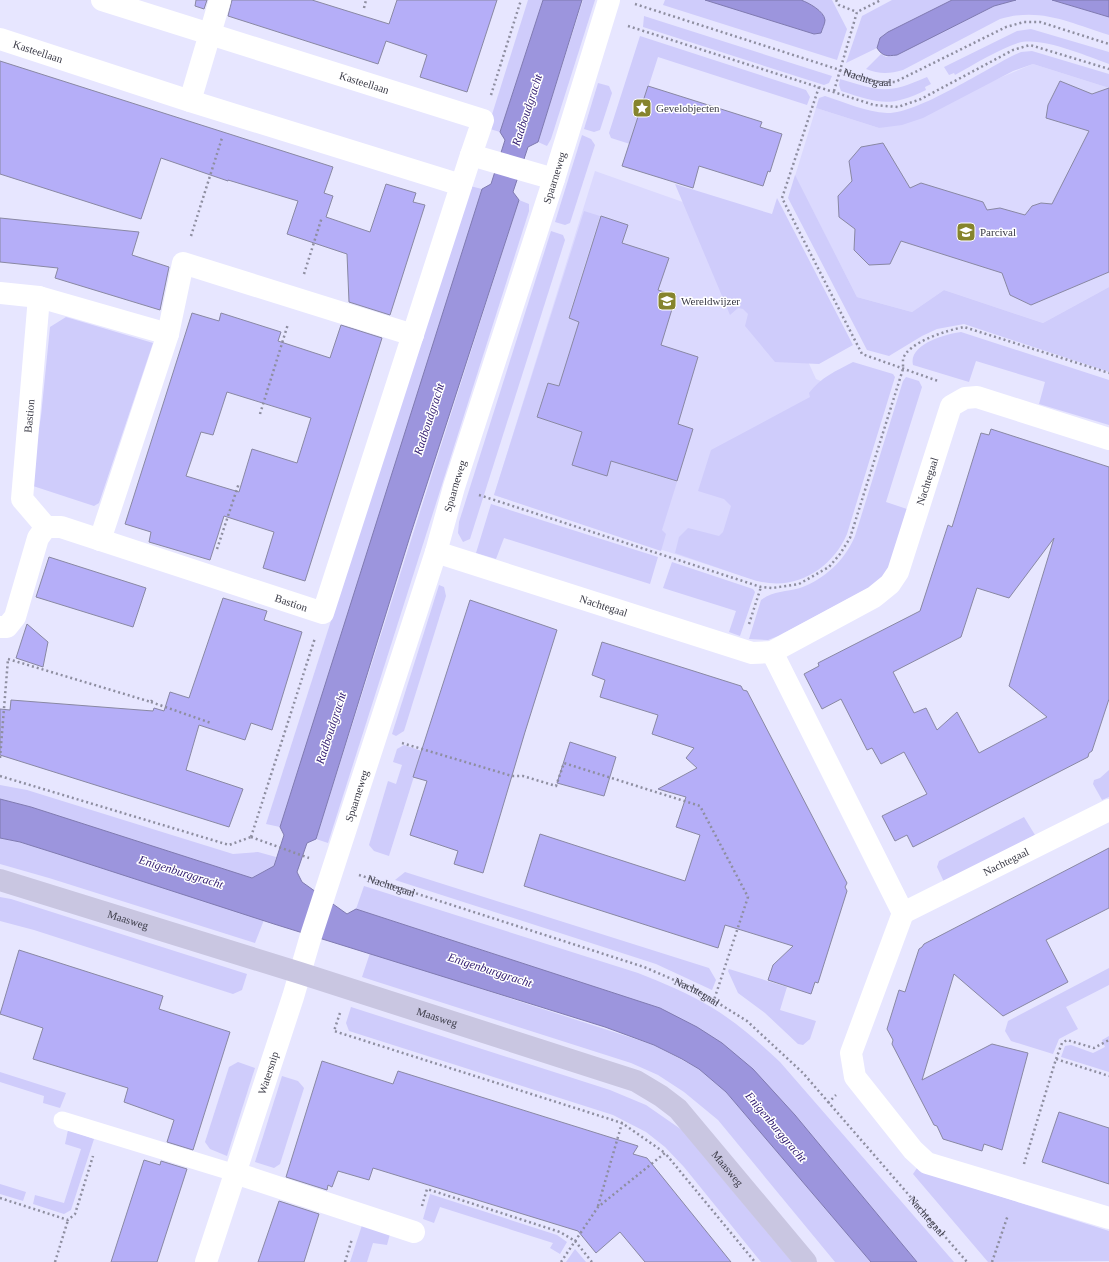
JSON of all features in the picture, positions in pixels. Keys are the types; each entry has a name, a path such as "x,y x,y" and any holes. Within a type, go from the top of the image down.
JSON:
{"street":[{"name":"Kasteellaan","path":"102,0 482,120"},
{"path":"190,101 220,0"},
{"name":"Spaarneweg","path":"300,973 436,552 454,487 554,179 609,0"},
{"name":"Kasteellaan","path":"0,39 190,101 462,185"},
{"path":"323,613 482,120"},
{"path":"471,155 554,179"},
{"path":"100,540 168,334 183,263 413,335"},
{"path":"0,293 39,297 168,334"},
{"name":"Bastion","path":"39,297 22,500 46,527 61,526 323,613"},
{"path":"965,398 977,396 1109,439"},
{"name":"Nachtegaal","path":"436,552 740,650 752,653 772,652 874,597 890,584 898,572 950,406 965,398"},
{"path":"3,627 15,617 38,538 46,527"},
{"path":"772,652 902,913 851,1053 855,1077 913,1150 927,1163 1109,1218"},
{"name":"Nachtegaal","path":"902,913 1109,810"},
{"name":"Maasweg","path":"0,880 349,988 636,1081 678,1109 806,1262"},
{"name":"Watersnip","path":"206,1262 300,973"},
{"path":"235,1173 414,1232"}],"lane":[{"path":"62,1120 235,1173"}],"path":[{"path":"364,8 366,0"},
{"path":"482,120 521,0"},
{"path":"836,0 839,5 857,12"},
{"path":"834,92 857,12 881,0"},
{"name":"Nachtegaal","path":"633,4 877,82 896,82 1006,27 1024,22 1040,22 1109,44"},
{"path":"632,28 874,105 898,107 921,99 1012,50 1030,45 1109,70"},
{"path":"819,87 782,198 862,354 946,384 965,398"},
{"path":"183,263 230,113"},
{"path":"454,487 761,587 772,588 799,584 829,566 840,554 850,538 903,369 903,358 912,349 932,336 947,330 964,327 1109,373"},
{"path":"208,574 239,483"},
{"path":"740,650 761,587"},
{"path":"251,837 323,613"},
{"path":"0,758 8,659 3,627"},
{"path":"8,659 151,701 211,723"},
{"path":"377,735 512,776 523,776 556,786 564,763 700,806 748,897 714,1000"},
{"path":"0,776 229,845 251,837 303,856"},
{"name":"Nachtegaal","path":"331,877 491,919 644,967 697,990 714,1000 746,1021 803,1073 966,1262"},
{"path":"349,988 334,1031 622,1123 665,1153 756,1262"},
{"path":"992,1262 1016,1191 1062,1043 1067,1040 1094,1048 1109,1040"},
{"path":"1056,1059 1109,1076"},
{"path":"598,1207 622,1123"},
{"path":"55,1262 68,1220 75,1214 101,1132"},
{"path":"561,1262 598,1207 665,1153"},
{"path":"414,1232 427,1189 560,1232 575,1241 592,1262"},
{"path":"0,1198 68,1220"}],"shaded area":[{"path":"528,0 543,0 500,132 490,129 490,121"},
{"path":"583,0 595,0 551,139 547,146 538,142"},
{"path":"665,0 705,0 814,34 821,33 825,22 824,16 816,7 801,0 832,0 847,29 837,60 663,5"},
{"path":"892,0 952,0 888,32 880,38 877,48 846,63 862,16"},
{"path":"1016,0 1052,0 1109,17 1109,35 1055,18 1029,15 1015,16 1000,19 903,70 884,73 866,69 881,54 886,57 994,6"},
{"path":"644,16 832,76 829,83 824,85 643,27"},
{"path":"1031,29 1109,52 1109,64 1051,44 1028,42 1018,43 1003,49 955,75 954,73 949,75 944,67 1017,31"},
{"path":"640,36 806,90 810,97 807,105 658,57 630,144 611,138 609,133"},
{"path":"1032,51 1109,74 1109,88 1033,64 1013,71 923,118 902,125 879,128 816,108 819,98 825,96 871,111 887,113 900,111 915,107 932,99 1012,56 1021,52"},
{"name":"Parcival","path":"1033,64 1109,88 1109,287 1043,323 944,290 912,312 857,297 795,176 816,108 879,128"},
{"path":"927,77 931,84 925,87 926,90 913,96 884,102 875,101 841,91 839,85 840,79 875,88 892,89 902,87"},
{"path":"598,83 609,86 612,93 600,130 594,132 584,129"},
{"path":"582,135 591,139 595,145 570,223 565,225 555,222"},
{"name":"Wereldwijzer","path":"595,171 745,224 816,379 842,390 736,574 494,495"},
{"path":"795,175 857,297 912,312 944,290 1043,323 1109,287 1109,372 964,324 937,329 922,336 889,356 867,350 788,198"},
{"path":"675,184 772,214 777,198 853,345 819,364 775,362 745,326 748,314 743,309 738,308 730,315"},
{"path":"470,186 482,189 280,827 266,824"},
{"path":"519,200 529,204 529,211 328,843 316,839"},
{"path":"584,211 600,216 568,318 579,322 560,386 548,382 536,417 583,432 607,476 611,461 677,482 662,530 666,534 661,551 494,495"},
{"path":"551,231 563,235 565,240 470,539 463,542 458,533 459,522"},
{"path":"66,317 153,343 99,503 94,506 30,485 41,416 50,327"},
{"path":"961,332 1109,380 1109,425 1039,404 1045,382 976,361 969,382 913,365 913,358 916,351 922,346 930,341 946,335"},
{"path":"853,362 893,374 895,377 847,534 834,555 816,572 805,577 781,583 769,583 755,580 675,553 679,537 688,528 719,536 723,532 731,506 724,499 698,491 711,450 810,397 809,393 814,387 829,375"},
{"path":"906,377 919,381 922,387 886,502 907,509 890,567 876,584 778,636 768,640 749,639 761,600 775,593 800,588 818,579 840,561 851,545 903,381"},
{"path":"491,504 658,557 650,584 504,538 496,559 476,553"},
{"path":"672,562 753,589 755,592 740,636 729,632 736,611 663,588"},
{"path":"439,585 444,587 446,596 404,731 396,736 392,734"},
{"path":"404,745 422,751 389,856 374,851 369,845 388,781 396,784 402,765 393,762 397,749"},
{"path":"1109,770 1109,797 1102,800 1093,784 1094,780 1100,778"},
{"path":"0,785 27,790 233,854 258,852 276,857 274,866 252,878 31,807 0,799"},
{"path":"1024,817 1035,835 944,882 937,867 939,861"},
{"path":"0,838 20,842 264,920 255,943 0,864"},
{"path":"405,872 709,968 716,980 712,990 656,964 395,880"},
{"path":"364,886 638,973 666,984 720,1013 747,1033 780,1062 954,1262 917,1262 795,1115 660,1008 356,909"},
{"path":"0,897 11,899 247,974 242,990 233,994 34,930 0,921"},
{"path":"370,953 654,1045 699,1069 726,1092 871,1262 835,1262 718,1120 684,1092 658,1075 631,1063 362,977"},
{"path":"1109,968 1109,985 1066,1007 1078,1029 1059,1039 1053,1054 1011,1041 1005,1031 1008,1021"},
{"path":"729,969 787,987 780,1010 816,1021 810,1039 803,1045 798,1044 765,1013 738,993 728,971"},
{"path":"351,1007 610,1090 646,1105 682,1130 792,1262 761,1262 684,1167 665,1147 646,1132 613,1115 349,1031 346,1023"},
{"path":"1109,1036 1109,1072 1061,1057 1065,1046 1071,1045 1093,1053 1105,1047 1102,1040"},
{"path":"238,1062 255,1068 227,1156 210,1149 205,1142 229,1067"},
{"path":"0,1072 66,1093 60,1108 43,1103 44,1096 0,1082"},
{"path":"282,1076 298,1081 304,1088 280,1164 274,1168 255,1162"},
{"path":"68,1130 94,1139 71,1210 64,1214 33,1204 35,1195 64,1203 81,1149 65,1144"},
{"path":"917,1168 930,1174 1109,1231 1109,1261 988,1262 913,1174"},
{"path":"0,1184 26,1192 23,1201 0,1194"},
{"path":"430,1194 557,1235 567,1242 560,1254 550,1248 553,1243 440,1207 434,1223 423,1219"},
{"path":"362,1225 390,1234 387,1245 373,1243 367,1262 350,1262"},
{"path":"575,1249 586,1262 566,1262"}],"water":[{"path":"543,0 582,0 538,142 528,147 513,192 519,200 411,533 316,839 307,843 297,872 302,882 347,914 356,909 660,1008 697,1027 722,1043 753,1069 795,1115 917,1262 871,1262 726,1092 699,1069 654,1045 605,1027 274,924 20,842 0,838 0,799 31,807 252,878 274,866 284,835 280,827 482,189 491,184 505,140 500,132"},
{"path":"705,0 801,0 812,5 819,11 824,17 825,22 821,33 814,34"},
{"path":"952,0 1016,0 994,6 897,55 886,55 881,53 877,48 880,38 888,32"},
{"path":"1052,0 1109,0 1109,17"}],"building":[{"path":"196,0 207,0 204,9 195,6"},
{"path":"232,0 312,0 389,24 397,0 497,0 467,92 420,77 427,55 386,41 378,64 228,16"},
{"path":"0,61 333,167 324,193 333,196 326,217 370,232 386,184 416,193 413,202 425,205 390,315 349,302 347,254 287,234 298,201 228,181 161,158 141,219 0,174"},
{"path":"1060,81 1092,94 1109,88 1109,272 1031,305 1010,295 1002,273 901,241 890,264 869,265 854,250 855,229 839,217 838,196 852,181 849,161 861,147 883,143 910,188 921,183 983,202 987,210 1000,208 1025,215 1032,206 1041,203 1052,204 1089,131 1046,118 1048,105"},
{"path":"648,86 762,122 760,127 782,134 770,172 768,171 763,186 699,166 693,188 622,166"},
{"path":"601,216 628,225 622,243 669,258 658,290 676,296 661,345 698,357 678,424 693,429 677,481 611,461 607,476 572,465 582,432 537,417 548,383 559,386 579,322 569,318"},
{"path":"0,218 139,232 132,255 169,267 160,310 55,278 58,268 0,262"},
{"path":"192,313 219,321 221,313 281,332 278,341 330,358 341,325 382,338 305,581 263,568 274,532 224,516 210,560 149,542 151,532 125,524","holes":["227,392 311,418 297,463 252,449 239,492 186,476 201,432 213,435"]},
{"path":"991,429 1109,467 1109,699 1092,751 1089,753 1088,757 913,847 907,835 895,841 882,816 927,794 904,752 881,764 872,748 867,750 841,699 822,709 804,674 819,666 818,663 920,611 948,525 952,527 981,433 989,435","holes":["1054,538 1009,686 1047,717 979,753 957,712 937,730 926,708 914,713 893,672 961,637 977,588 1009,598"]},
{"path":"49,557 146,588 133,627 36,597"},
{"path":"223,598 267,611 264,620 302,632 272,730 251,723 245,740 199,725 186,770 243,789 229,827 0,755 0,709 10,710 11,700 153,711 154,708 164,711 170,692 189,698"},
{"path":"470,600 557,630 483,873 454,864 458,851 410,835 427,781 413,777"},
{"path":"27,624 48,642 43,667 16,658"},
{"path":"602,642 741,686 743,690 747,691 847,883 845,887 847,891 818,983 815,982 811,994 768,980 773,965 793,946 725,925 718,948 524,886 540,834 685,881 700,835 676,827 686,797 658,789 697,768 686,758 694,748 652,734 658,715 600,697 605,680 592,675"},
{"path":"570,742 616,757 604,796 557,783"},
{"path":"1109,848 1109,908 1046,940 1068,982 1003,1016 954,974 922,1080 992,1044 1028,1053 1002,1150 984,1144 982,1151 943,1139 937,1126 934,1125 892,1044 893,1040 887,1029 899,990 905,992 919,949 924,944"},
{"path":"19,950 163,996 159,1009 230,1032 193,1150 167,1142 174,1120 124,1102 128,1088 33,1059 43,1028 0,1014"},
{"path":"322,1061 393,1084 398,1071 638,1146 633,1154 647,1158 731,1262 645,1262 620,1232 596,1253 578,1231 373,1168 369,1180 338,1171 332,1187 328,1185 327,1190 286,1177"},
{"path":"1059,1112 1109,1128 1109,1184 1042,1162"},
{"path":"144,1160 160,1165 161,1161 187,1169 157,1262 111,1262"},
{"path":"279,1201 319,1214 304,1262 258,1262"}],"place":[{"name":"Gevelobjecten","path":"642,108"},
{"name":"Parcival","path":"966,232"},
{"name":"Wereldwijzer","path":"667,301"}],"water label":[{"name":"Radboudgracht","path":"527,110"},
{"name":"Radboudgracht","path":"429,419"},
{"name":"Radboudgracht","path":"331,728"},
{"name":"Enigenburggracht","path":"181,872"},
{"name":"Enigenburggracht","path":"490,970"},
{"name":"Enigenburggracht","path":"776,1127"}]}
